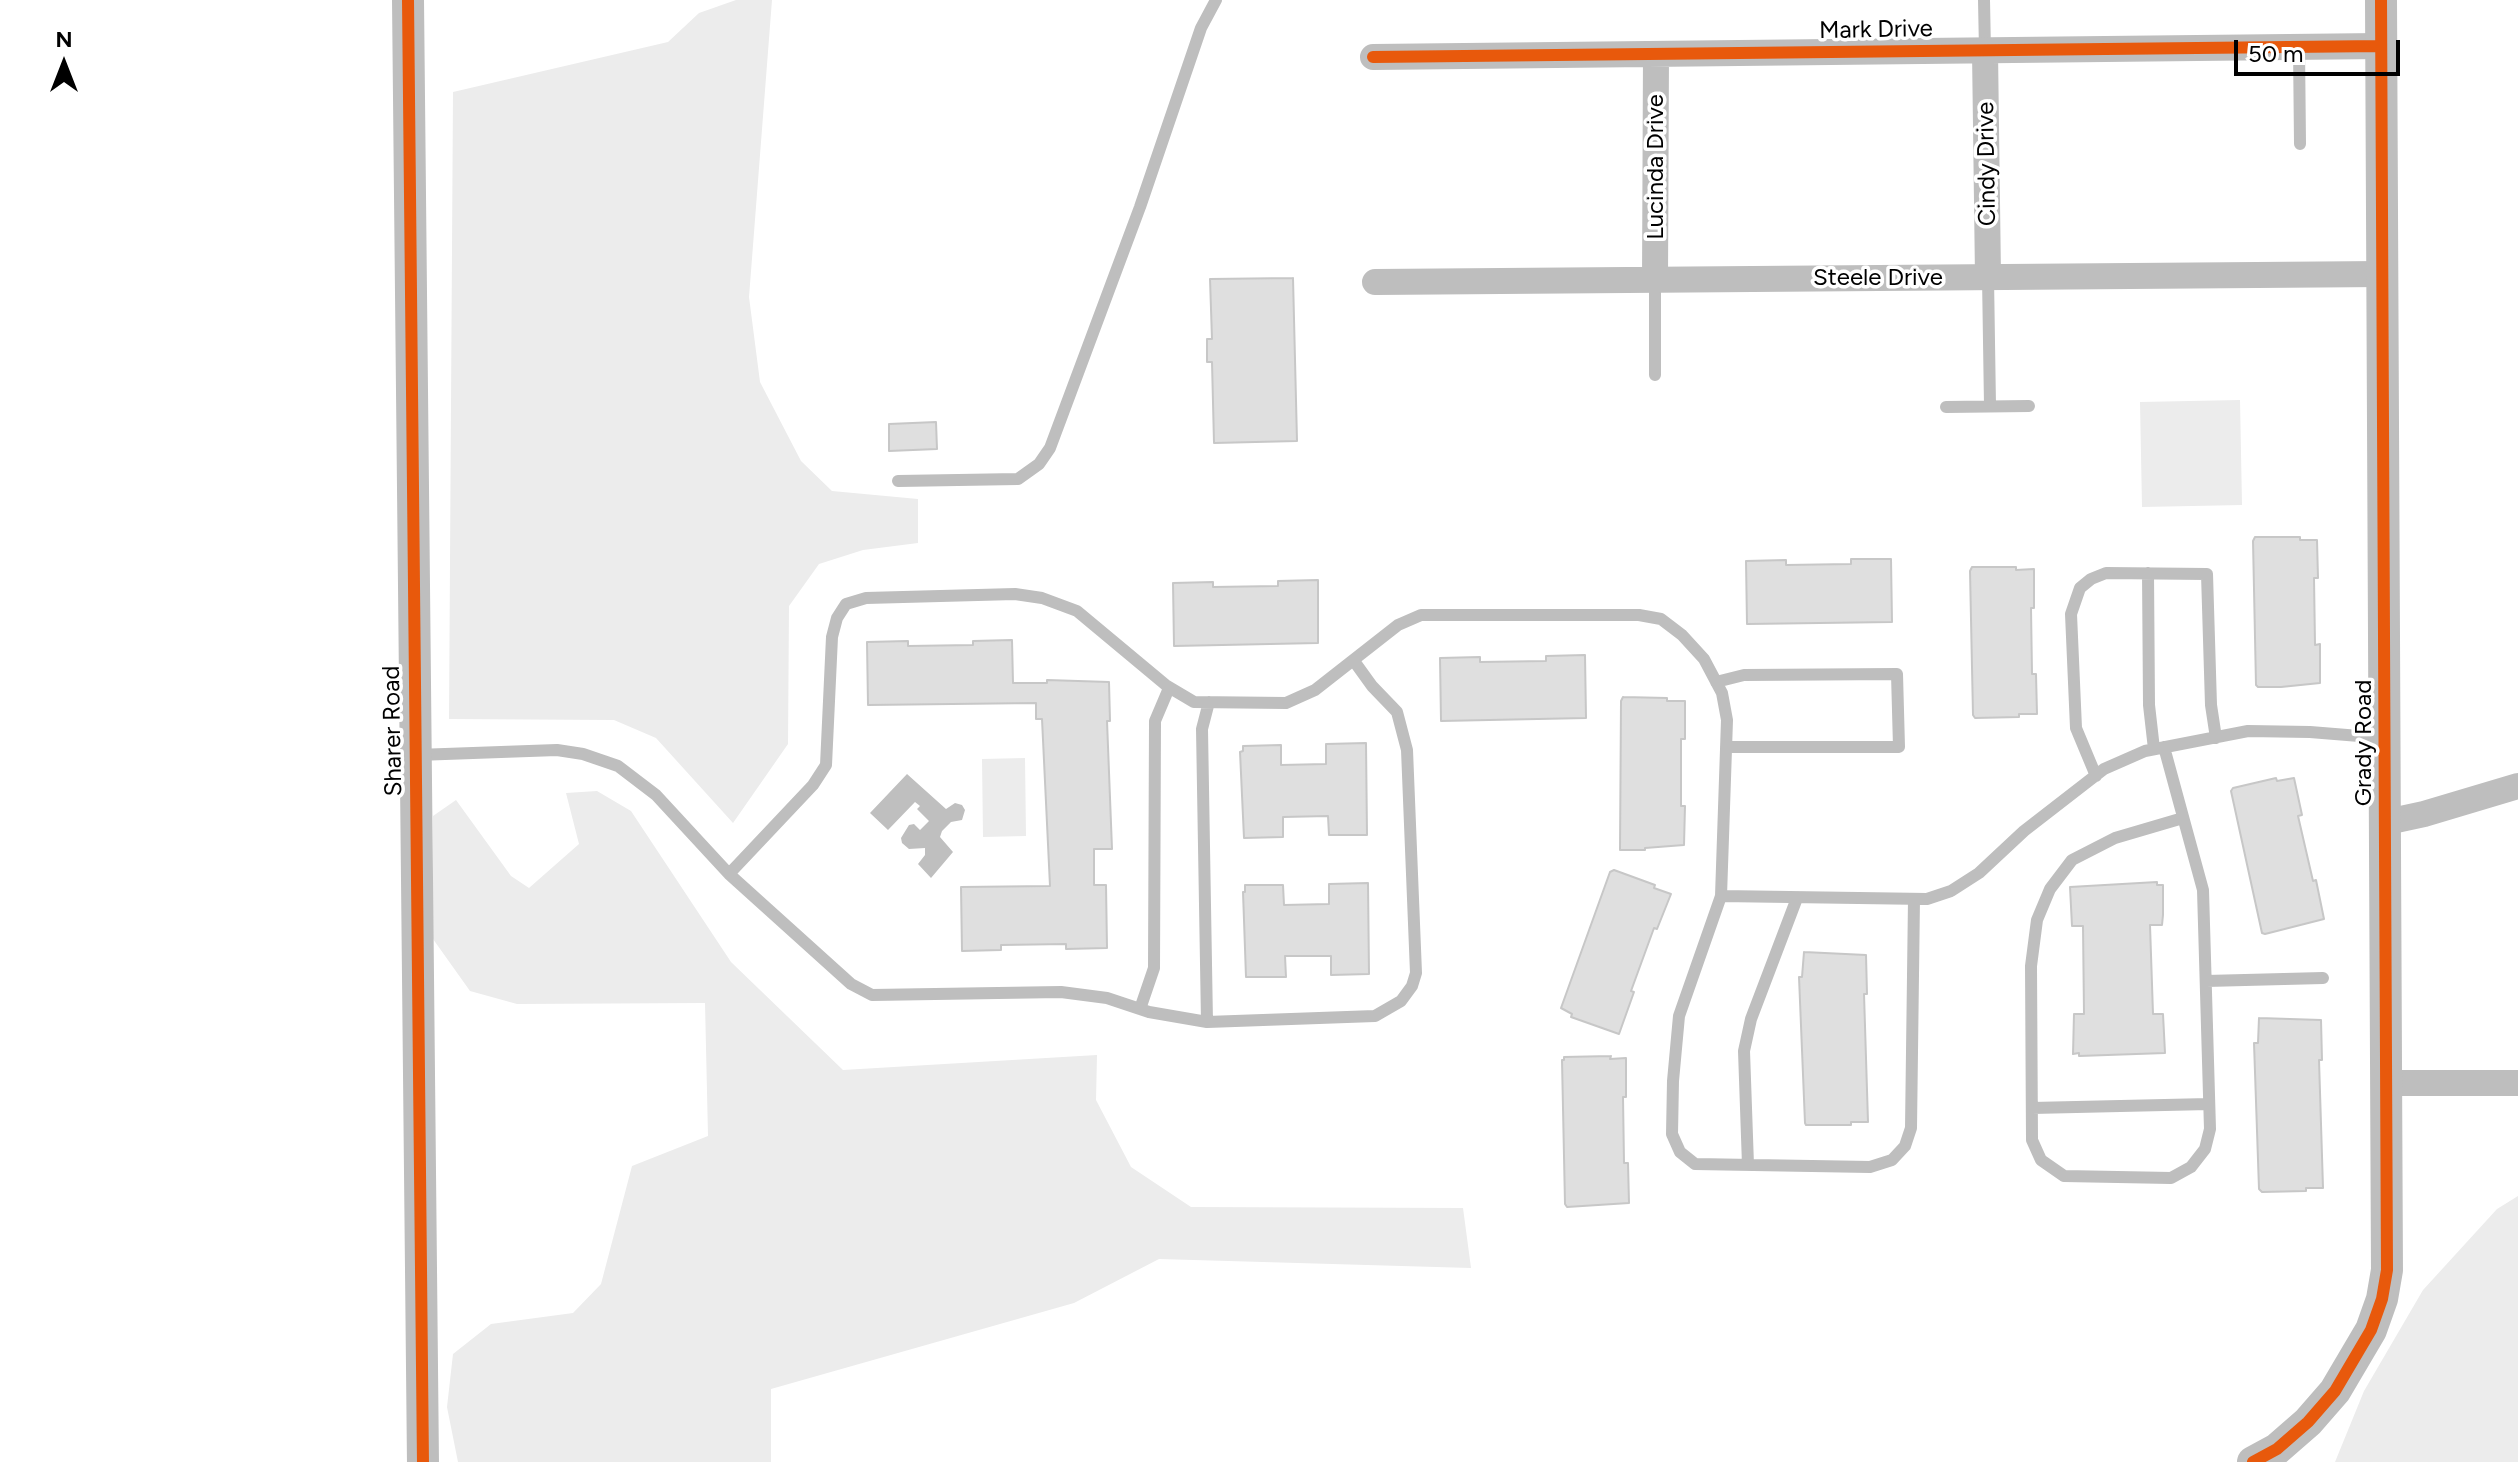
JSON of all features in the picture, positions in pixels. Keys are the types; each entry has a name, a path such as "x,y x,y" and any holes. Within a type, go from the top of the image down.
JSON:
{"street":[{"name":"Sharer Road","path":"408,0 423,1462"},
{"name":"Grady Road","path":"2265,1456 2308,1422 2335,1391 2371,1330 2382,1299 2387,1270 2381,0"},
{"name":"Mark Drive","path":"1373,57 2380,46"},
{"name":"Cindy Drive","path":"1985,51 1988,277"},
{"name":"Lucinda Drive","path":"1655,280 1656,54"},
{"name":"Steele Drive","path":"1375,282 2382,274"},
{"path":"2387,822 2518,786"},
{"path":"2387,1083 2518,1083"}],"lane":[{"path":"898,481 1018,479 1039,464 1050,448 1140,207 1201,28 1216,0"},
{"path":"1984,0 1985,51"},
{"path":"2299,47 2300,144"},
{"path":"1988,277 1990,406"},
{"path":"1655,280 1655,375"},
{"path":"1946,407 2029,406"},
{"path":"2096,776 2076,728 2071,614 2080,588 2106,573 2207,574 2211,705 2216,738"},
{"path":"2148,573 2149,705 2159,748 2183,818 2203,890 2210,1129 2205,1149 2191,1167 2171,1178 2064,1176 2041,1160 2032,1140 2031,966 2037,920 2050,889 2072,860 2115,838 2183,818"},
{"path":"729,874 813,785 826,765 832,637 837,618 846,604 866,598 1015,594 1042,598 1077,611 1169,688 1194,702 1286,703 1315,690 1398,625 1421,615 1639,615 1661,619 1682,635 1704,659 1722,693 1727,720 1721,896 1679,1016 1673,1081 1672,1134 1680,1152 1695,1164 1870,1167 1892,1160 1905,1146 1911,1128 1914,899"},
{"path":"415,755 557,750 583,754 618,766 656,795 729,874 851,984 872,995 1061,992 1107,998 1140,1009 1207,1022 1375,1016 1401,1001 1412,986 1416,973 1407,750 1397,712 1354,661"},
{"path":"1716,682 1744,675 1897,674 1899,747 1726,747"},
{"path":"1140,1009 1154,968 1155,721 1169,688"},
{"path":"1207,1022 1202,729 1209,702"},
{"path":"1721,896 1927,899 1951,891 1979,873 2024,831 2096,776 2131,757 2159,748 2248,731 2386,738"},
{"path":"1748,1165 1744,1051 1751,1019 1797,898"},
{"path":"2206,981 2323,978"},
{"path":"2032,1108 2209,1104"}],"shaded area":[{"path":"736,0 772,0 749,297 760,382 801,461 832,491 918,499 918,543 863,550 819,564 789,606 788,744 733,823 656,738 614,720 449,719 453,92 668,42 699,13"},
{"path":"2240,400 2242,505 2142,507 2140,402"},
{"path":"1025,758 1026,836 983,837 982,759"},
{"path":"907,774 946,809 955,803 965,810 962,820 951,822 942,831 940,837 953,852 931,878 918,864 925,855 925,848 909,849 901,838 909,825 914,824 920,830 929,821 917,809 920,806 915,802 888,830 870,813"},
{"path":"597,791 631,811 731,962 843,1070 1097,1055 1096,1100 1131,1167 1191,1207 1463,1208 1471,1268 1159,1259 1074,1303 771,1389 771,1462 458,1462 447,1407 453,1354 491,1324 573,1313 601,1284 632,1166 708,1136 705,1003 517,1004 470,991 433,939 433,816 456,800 511,876 529,888 579,844 566,793"},
{"path":"2518,1196 2518,1462 2335,1462 2364,1391 2423,1290 2497,1209"}],"building":[{"path":"1293,278 1297,441 1214,443 1212,362 1207,362 1207,339 1212,339 1210,279"},
{"path":"936,422 937,449 889,451 889,424"},
{"path":"2255,537 2317,540 2315,645 2320,644 2320,683 2281,687 2256,685"},
{"path":"1851,559 1891,559 1892,622 1747,624 1746,561 1786,560 1786,565 1851,564"},
{"path":"1972,567 2034,569 2032,674 2036,674 2037,714 1975,718 1973,715"},
{"path":"1318,580 1318,643 1174,646 1173,583 1213,582 1213,587 1278,586 1278,581"},
{"path":"1012,640 1013,683 1047,683 1047,680 1109,682 1110,721 1107,721 1112,849 1094,849 1094,885 1106,885 1107,948 1066,949 1066,944 1001,945 1001,950 962,951 961,887 1050,886 1042,719 1036,719 1036,703 868,705 867,642 908,641 908,646 973,645 973,641"},
{"path":"1585,655 1586,718 1441,721 1440,658 1480,657 1480,662 1546,661 1546,656"},
{"path":"1623,697 1685,701 1685,739 1681,739 1684,845 1620,850"},
{"path":"1366,743 1367,835 1329,835 1328,816 1283,817 1283,837 1244,838 1240,752 1243,746 1281,745 1281,765 1326,764 1326,744"},
{"path":"2276,778 2277,781 2294,778 2302,815 2298,816 2324,919 2265,934 2262,933 2231,791"},
{"path":"1614,870 1671,894 1657,929 1654,928 1619,1034 1571,1017 1572,1014 1561,1008 1610,872"},
{"path":"2157,882 2157,885 2163,885 2163,915 2162,925 2150,925 2153,1014 2163,1014 2165,1053 2073,1054 2074,1014 2084,1014 2083,926 2072,926 2070,887"},
{"path":"1368,883 1369,974 1331,975 1331,956 1285,956 1286,977 1246,977 1245,885 1283,885 1284,905 1329,904 1329,884"},
{"path":"1804,952 1866,955 1867,994 1864,994 1868,1122 1851,1122 1851,1125 1805,1123 1799,977 1802,977"},
{"path":"2259,1018 2321,1020 2322,1060 2319,1060 2323,1188 2262,1192 2259,1189 2254,1043 2258,1043"},
{"path":"1611,1056 1610,1059 1626,1058 1624,1163 1628,1163 1629,1203 1567,1207 1562,1060 1564,1057"}],"cycle path":[{"path":"408,0 423,1462"},
{"path":"2253,1462 2277,1449 2308,1422 2335,1391 2371,1330 2382,1299 2387,1270 2381,0"},
{"path":"1373,57 2380,46"}]}
